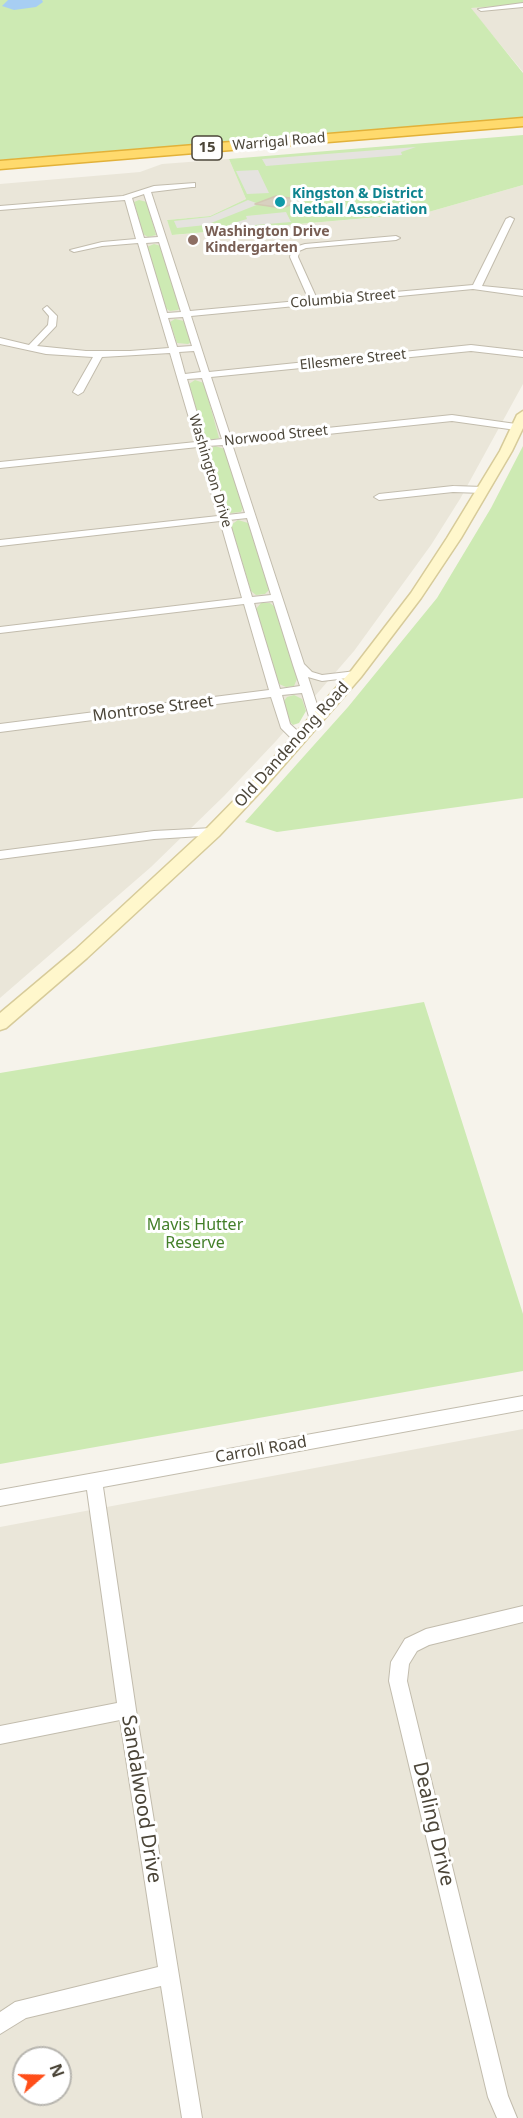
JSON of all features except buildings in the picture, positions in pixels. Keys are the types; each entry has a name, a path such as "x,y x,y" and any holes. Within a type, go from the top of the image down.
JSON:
{"highway":[{"name":"Warrigal Road","path":"0,165 523,122"},
{"name":"Warrigal Road","path":"0,172 523,130"}],"main road":[{"name":"Old Dandenong Road","path":"0,1023 81,954 213,832 356,674 416,595 454,538 506,451 520,421"}],"street":[{"path":"481,9 522,6"},
{"path":"0,208 131,196 147,191 192,185"},
{"name":"Washington Drive","path":"147,191 316,720"},
{"name":"Washington Drive","path":"131,196 141,241 275,693 285,725 299,739"},
{"path":"477,287 478,279 510,219"},
{"path":"314,302 294,257 296,250 305,246 396,238"},
{"path":"74,250 94,245 163,239"},
{"name":"Columbia Street","path":"163,316 477,287 523,293"},
{"path":"31,348 52,326 53,316 47,309"},
{"path":"2,344 98,355 198,348"},
{"name":"Ellesmere Street","path":"182,377 471,348 523,354"},
{"path":"78,392 98,355"},
{"name":"Norwood Street","path":"0,465 452,418 520,421"},
{"path":"379,497 453,489 483,490"},
{"path":"0,543 250,515"},
{"path":"0,630 277,597"},
{"path":"298,665 308,674 322,678 356,674"},
{"name":"Montrose Street","path":"0,728 306,689"},
{"path":"0,855 154,835 213,832"},
{"name":"Carroll Road","path":"0,1498 523,1403"},
{"name":"Sandalwood Drive","path":"94,1480 127,1710 192,2118"},
{"name":"Dealing Drive","path":"507,2118 498,2097 398,1681 400,1662 411,1645 426,1637 523,1614"},
{"path":"0,1735 127,1710"},
{"path":"0,2024 22,2009 169,1974"}],"shaded area":[{"path":"523,0 523,72 470,8"},
{"path":"416,147 401,152 402,155 266,166 262,159"},
{"path":"229,159 246,199 210,216 167,220 173,235 425,213 523,185 523,384 460,499 431,545 354,651 276,741 224,796 151,867 0,998 0,184 140,172 162,164"},
{"path":"258,170 269,193 247,194 236,171"},
{"path":"248,200 259,204 206,225 177,228 174,221 210,217"},
{"path":"286,212 291,222 231,227 230,224 247,219 246,216"},
{"path":"523,1429 523,2118 0,2118 0,1527"}],"green space":[{"path":"0,0 523,0 523,4 471,8 523,73 523,118 0,160"},
{"path":"523,135 523,185 425,213 172,235 167,220 210,216 246,199 229,159"},
{"path":"139,200 147,202 156,235 148,237 143,234 134,202"},
{"path":"154,244 161,246 180,308 178,310 170,311 165,308 147,247"},
{"path":"175,319 184,321 191,342 188,344 177,343 170,322"},
{"path":"195,380 204,383 219,438 211,440 204,436 189,384"},
{"path":"215,446 225,449 243,508 241,512 231,513 227,510 209,450"},
{"path":"523,446 523,798 277,832 245,822 348,707 437,598 491,508"},
{"path":"238,520 248,523 269,590 265,594 256,595 251,591 231,525"},
{"path":"261,603 270,603 275,607 297,679 294,686 286,687 279,684 256,609"},
{"path":"294,695 302,699 306,711 299,723 293,725 284,701 287,697"},
{"name":"Mavis Hutter Reserve","path":"424,1002 523,1314 523,1371 0,1464 0,1073"}],"water":[{"path":"8,0 42,0 43,2 36,7 14,10 2,6"}],"place":[{"name":"Kingston & District Netball Association","path":"280,202"},
{"name":"Washington Drive Kindergarten","path":"193,240"}]}
